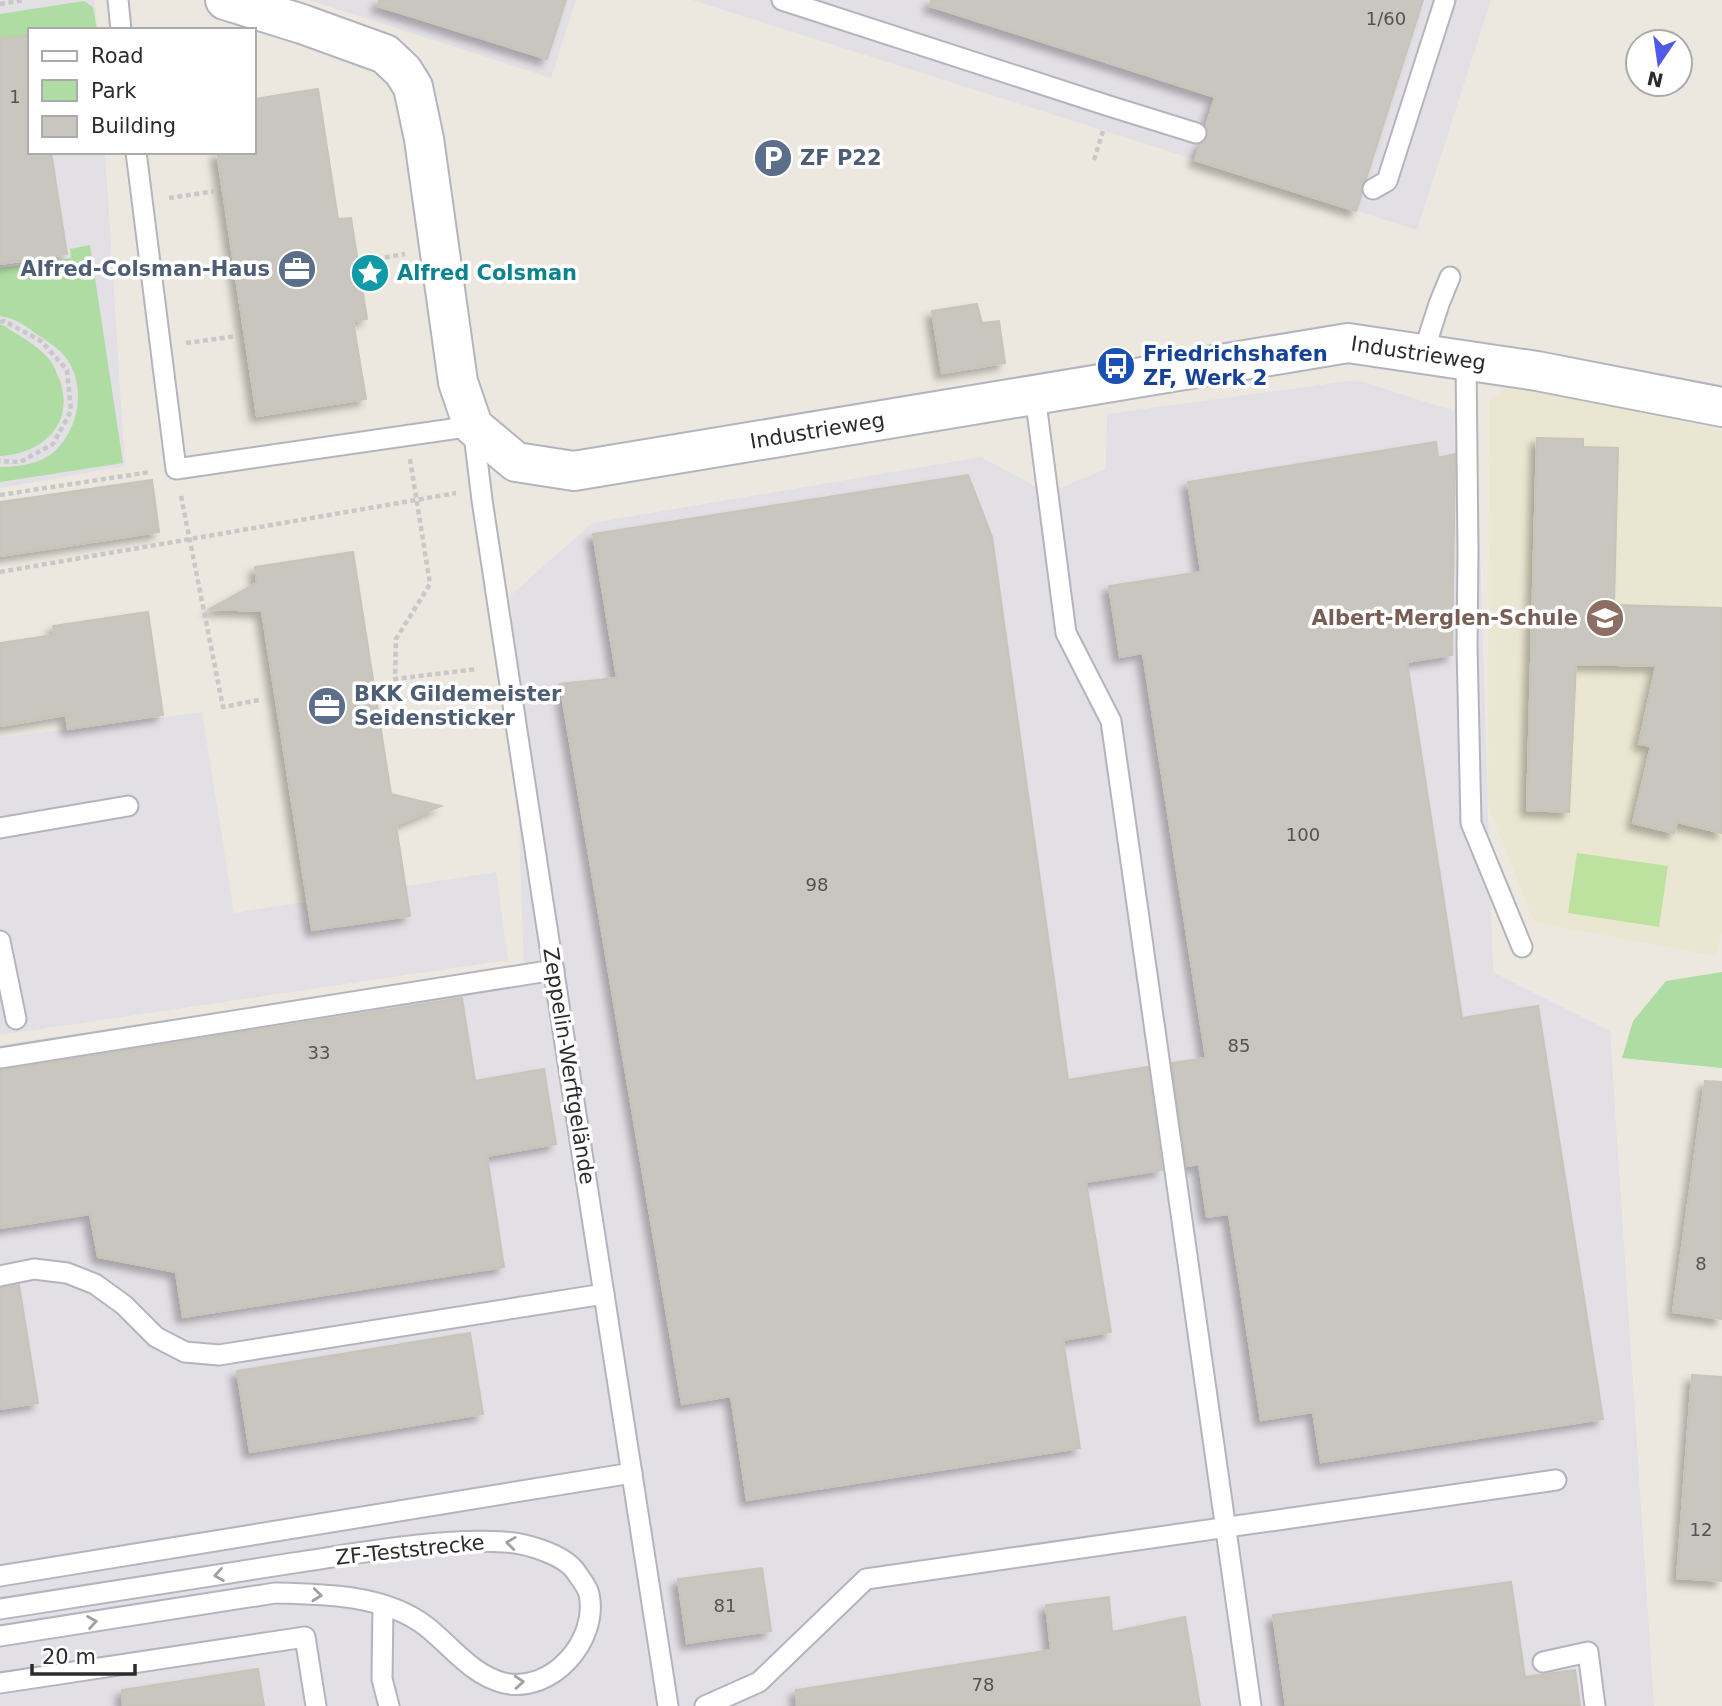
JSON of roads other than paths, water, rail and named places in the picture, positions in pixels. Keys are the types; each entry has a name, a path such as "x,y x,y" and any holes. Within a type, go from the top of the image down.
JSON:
{"street":[{"name":"Industrieweg","path":"225,0 385,54 403,71 413,87 424,139 458,382 474,426 516,462 574,471 1348,344 1537,371 1722,407"}],"lane":[{"path":"118,0 121,28"},
{"path":"782,0 1196,133"},
{"path":"1373,189 1387,181 1445,0"},
{"path":"136,154 176,469 474,426"},
{"path":"1423,354 1450,277"},
{"path":"1466,360 1471,823 1522,947"},
{"path":"1035,395 1066,633 1111,722 1251,1706"},
{"name":"Zeppelin-Werftgelände","path":"474,426 481,489 668,1706"},
{"path":"0,828 128,806"},
{"path":"0,941 16,1019"},
{"path":"0,1058 554,970"},
{"path":"0,1276 34,1269 67,1273 95,1284 124,1305 156,1337 185,1352 219,1355 604,1294"},
{"path":"0,1576 632,1473"},
{"path":"705,1706 759,1682 866,1579 1556,1480"},
{"name":"ZF-Teststrecke","path":"0,1609 335,1557 423,1545 484,1542 530,1546 573,1567 588,1591 591,1607 584,1638 563,1665 541,1679 513,1684 474,1669 426,1626 406,1614 383,1605 334,1597 275,1593 0,1636"},
{"path":"383,1605 382,1679 390,1706"},
{"path":"0,1684 305,1637 316,1706"},
{"path":"1543,1662 1588,1652 1595,1706"}],"place":[{"name":"ZF P22","path":"773,158"},
{"name":"Alfred-Colsman-Haus","path":"297,269"},
{"name":"Alfred Colsman","path":"370,273"},
{"name":"Friedrichshafen ZF, Werk 2","path":"1116,366"},
{"name":"Albert-Merglen-Schule","path":"1605,618"},
{"name":"BKK Gildemeister Seidensticker","path":"327,706"}]}
